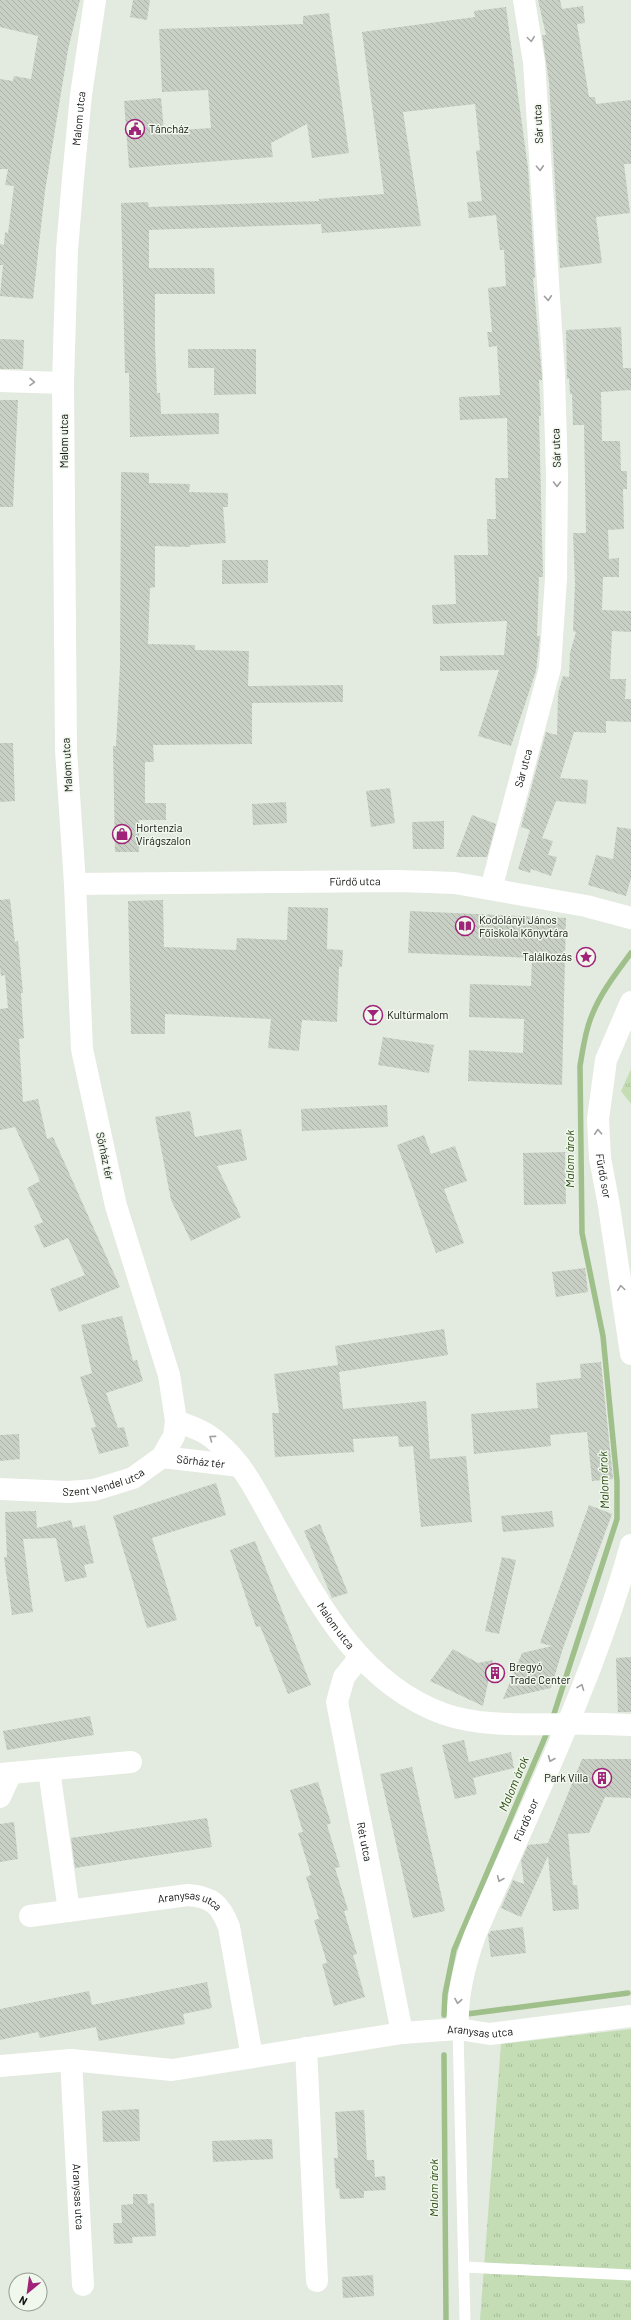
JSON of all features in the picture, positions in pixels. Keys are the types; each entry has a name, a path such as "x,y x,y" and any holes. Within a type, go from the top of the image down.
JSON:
{"street":[{"name":"Malom utca","path":"75,884 66,750 63,383 67,250 73,178 81,94 95,0"},
{"name":"Sár utca","path":"491,889 550,668 556,578 557,474 554,376 534,62 524,0"},
{"path":"0,382 63,383"},
{"name":"Fürdő utca","path":"75,884 398,881 455,883 586,906 631,918"},
{"name":"Sörház tér","path":"75,884 82,1049 116,1206 169,1375 176,1421"},
{"name":"Fürdő sor","path":"631,1002 606,1060 600,1088 598,1119 600,1158 609,1206 631,1354"},
{"name":"Malom utca","path":"176,1421 201,1431 216,1440 240,1466 250,1479 320,1606 335,1628 360,1657 381,1677 403,1693 439,1712 480,1721 522,1724 631,1725"},
{"name":"Szent Vendel utca","path":"0,1489 68,1492 94,1490 133,1478 162,1457 174,1436 176,1421"},
{"name":"Sörház tér","path":"162,1457 240,1466"},
{"name":"Fürdő sor","path":"458,2029 457,2009 465,1966 475,1935 567,1724 618,1590 631,1545"},
{"name":"Rét utca","path":"360,1657 344,1677 337,1702 402,2033"},
{"path":"0,1797 6,1774 131,1762"},
{"path":"49,1770 69,1911"},
{"name":"Aranysas utca","path":"30,1916 188,1895 204,1896 214,1902 223,1912 229,1927 252,2057"},
{"name":"Aranysas utca","path":"0,2066 71,2060 172,2070 402,2033 458,2029 490,2034 631,2016"},
{"path":"306,2048 317,2281"},
{"name":"Aranysas utca","path":"71,2060 83,2285"}],"lane":[{"path":"458,2029 466,2320"},
{"path":"464,2267 631,2275"}],"green space":[{"path":"631,1069 631,1104 621,1091"},
{"path":"631,2029 631,2320 480,2320 501,2044"}],"building":[{"path":"0,0 80,0 68,50 45,191 33,299 0,296 3,265 0,265 0,244 4,245 5,232 8,233 14,186 5,185 8,169 0,169 0,79 13,81 14,76 31,79 38,36 0,27"},
{"path":"133,0 150,0 147,20 130,17"},
{"path":"538,0 560,0 562,9 583,6 585,23 577,24 589,97 595,97 596,104 631,100 631,164 624,164 630,213 596,217 602,263 560,268 549,82 542,35 546,35"},
{"path":"506,7 528,168 535,278 533,278 542,377 542,380 539,380 541,416 539,416 543,577 539,577 537,636 540,636 536,671 511,746 478,736 499,670 440,671 440,656 504,655 507,621 433,624 432,605 456,604 454,555 488,555 487,519 496,519 495,478 508,478 507,418 460,420 459,397 500,395 497,346 489,347 487,332 492,332 488,288 506,286 504,250 500,250 496,215 469,218 467,202 482,201 476,151 480,150 475,104 403,112 421,226 322,233 321,224 149,230 149,268 214,268 215,294 155,294 155,344 157,393 160,393 161,414 219,413 219,434 130,437 129,373 125,373 121,203 148,202 149,207 319,201 319,199 384,194 362,32 475,17 474,11"},
{"path":"329,13 349,153 312,158 307,124 271,143 273,157 129,168 124,101 161,98 164,131 211,128 208,90 162,92 159,29 303,24 303,16"},
{"path":"621,327 623,368 631,368 631,390 601,392 602,441 620,441 621,471 627,471 627,489 623,489 624,529 608,530 609,559 619,558 619,577 603,577 602,610 631,611 631,632 612,631 610,679 626,679 625,699 631,699 631,722 606,721 606,733 574,732 560,778 588,780 586,804 556,801 542,838 553,841 548,855 557,857 551,876 531,869 530,873 518,869 530,830 521,827 546,732 557,735 558,693 563,676 569,677 570,653 576,632 573,631 575,583 573,533 586,533 584,425 573,425 572,394 570,394 569,378 567,379 566,330"},
{"path":"0,339 24,340 23,369 0,369"},
{"path":"188,349 256,349 256,394 214,395 214,368 188,368"},
{"path":"0,400 18,400 13,507 0,507"},
{"path":"121,472 149,473 149,483 190,484 189,492 228,493 228,507 223,507 226,543 190,545 190,547 155,546 155,587 150,588 148,644 195,645 195,650 249,651 248,686 343,685 343,702 252,703 252,744 153,745 154,762 145,762 145,803 166,803 166,820 139,820 139,852 115,852 113,746 116,746 120,666"},
{"path":"222,560 268,560 268,583 222,584"},
{"path":"0,743 13,743 15,801 0,802"},
{"path":"390,788 395,823 371,827 366,791"},
{"path":"286,802 287,823 253,825 252,804"},
{"path":"472,815 496,824 487,857 456,857"},
{"path":"444,821 444,849 413,849 412,822"},
{"path":"617,827 631,829 631,878 626,896 588,885 596,855 613,859"},
{"path":"10,899 15,942 18,941 23,993 21,993 24,1038 19,1039 23,1102 38,1099 47,1139 53,1137 120,1287 59,1312 50,1289 85,1275 68,1238 44,1248 34,1226 43,1222 27,1188 40,1181 15,1127 0,1130 0,1009 8,1008 5,975 1,976 0,967 0,900"},
{"path":"163,900 164,947 236,950 237,938 287,940 288,907 328,908 327,949 343,950 342,967 339,967 337,1022 302,1020 299,1051 268,1048 271,1019 165,1014 165,1034 131,1034 128,901"},
{"path":"410,911 566,918 562,1085 468,1081 469,1050 523,1053 524,1019 469,1017 470,984 531,986 532,958 408,953"},
{"path":"383,1037 434,1045 429,1073 378,1065"},
{"path":"387,1105 388,1127 302,1131 301,1109"},
{"path":"190,1111 195,1137 241,1129 247,1160 217,1166 241,1217 191,1241 171,1200 155,1117"},
{"path":"424,1135 431,1154 455,1146 467,1181 444,1189 464,1243 436,1253 397,1145"},
{"path":"565,1152 566,1204 524,1205 523,1153"},
{"path":"585,1268 588,1292 556,1297 552,1272"},
{"path":"122,1316 133,1361 137,1360 143,1381 106,1393 118,1428 124,1427 129,1446 99,1454 91,1428 96,1427 80,1377 92,1373 81,1325"},
{"path":"444,1329 448,1355 339,1372 343,1409 426,1401 430,1459 466,1456 472,1522 421,1527 413,1446 399,1447 398,1436 353,1439 354,1452 275,1457 272,1413 279,1413 274,1374 338,1365 335,1346"},
{"path":"601,1362 613,1479 592,1481 587,1432 550,1435 551,1446 474,1454 471,1414 538,1408 536,1383 581,1378 580,1364"},
{"path":"19,1434 20,1459 0,1461 0,1435"},
{"path":"216,1483 226,1515 152,1538 177,1620 147,1628 113,1516"},
{"path":"589,1505 612,1514 563,1648 551,1688 503,1699 522,1653 552,1646 540,1643"},
{"path":"36,1511 37,1528 71,1520 73,1528 85,1525 94,1563 84,1565 87,1577 65,1582 56,1538 23,1539 33,1612 12,1615 4,1557 7,1557 5,1512"},
{"path":"552,1511 554,1527 503,1532 501,1516"},
{"path":"320,1524 348,1593 332,1598 304,1531"},
{"path":"255,1541 311,1685 288,1694 260,1626 256,1627 230,1550"},
{"path":"502,1557 516,1560 499,1634 485,1631"},
{"path":"453,1649 478,1663 493,1660 483,1706 430,1681"},
{"path":"631,1657 631,1712 618,1712 616,1658"},
{"path":"90,1716 94,1735 7,1750 3,1731"},
{"path":"464,1740 469,1762 511,1752 514,1768 473,1778 477,1794 455,1799 442,1745"},
{"path":"582,1759 631,1759 631,1798 605,1797 589,1833 568,1834 573,1885 577,1885 579,1909 553,1911 548,1856 521,1917 501,1908 513,1880 524,1884 521,1861 528,1845 548,1843"},
{"path":"412,1767 445,1911 413,1918 380,1774"},
{"path":"318,1782 331,1823 327,1825 340,1867 335,1868 348,1910 344,1911 357,1954 353,1955 365,1997 334,2006 322,1964 327,1963 314,1920 319,1919 306,1877 311,1875 298,1833 303,1832 290,1790"},
{"path":"207,1818 212,1847 75,1868 71,1838"},
{"path":"14,1822 18,1859 0,1862 0,1824"},
{"path":"523,1927 526,1953 491,1957 488,1935 491,1931"},
{"path":"207,1982 212,2008 183,2014 185,2024 99,2041 96,2027 40,2038 38,2032 0,2040 0,2009 89,1991 92,2005"},
{"path":"139,2109 140,2141 103,2142 102,2111"},
{"path":"364,2110 367,2160 374,2160 375,2177 385,2176 386,2190 364,2191 364,2198 340,2199 339,2188 336,2189 334,2158 338,2158 335,2112"},
{"path":"272,2139 273,2159 213,2162 212,2141"},
{"path":"133,2194 147,2194 148,2204 154,2203 156,2236 132,2237 133,2243 114,2244 113,2223 122,2223 121,2205 133,2204"},
{"path":"373,2275 374,2296 343,2298 342,2277"}],"waterway":[{"name":"Malom árok","path":"552,1720 617,1519 617,1481 603,1336 582,1233 580,1066 584,1040 600,998 631,953"},
{"name":"Malom árok","path":"444,2015 445,1994 454,1950 549,1728"},
{"path":"467,2014 628,1993"},
{"name":"Malom árok","path":"444,2055 446,2320"}],"place":[{"name":"Táncház","path":"135,129"},
{"name":"Hortenzia Virágszalon","path":"122,834"},
{"name":"Kodolányi János Főiskola Könyvtára","path":"465,926"},
{"name":"Találkozás","path":"586,957"},
{"name":"Kultúrmalom","path":"373,1015"},
{"name":"Bregyó Trade Center","path":"495,1673"},
{"name":"Park Villa","path":"602,1778"}]}
